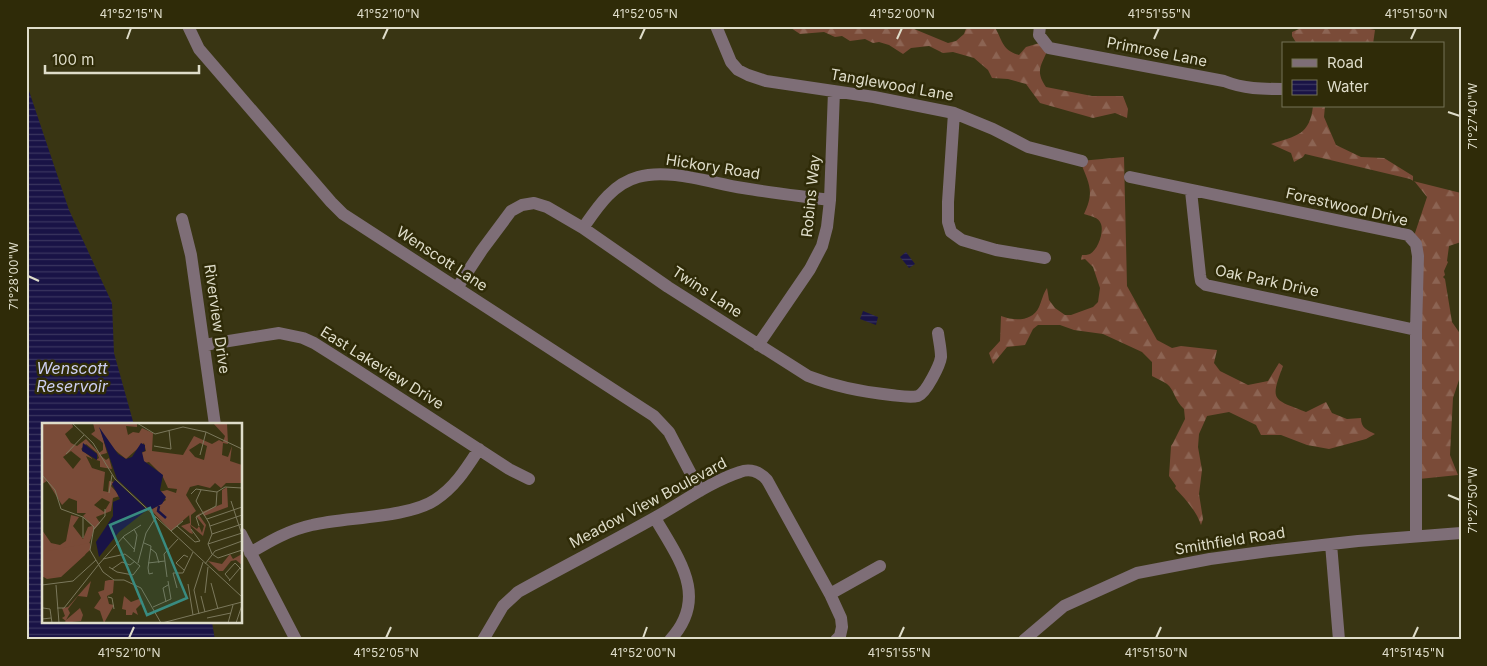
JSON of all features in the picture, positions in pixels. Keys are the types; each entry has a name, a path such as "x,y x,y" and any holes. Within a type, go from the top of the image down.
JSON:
{"street":[{"name":"Wenscott Lane","path":"188,26 199,49 343,214 654,416 669,432 700,491"},
{"name":"Tanglewood Lane","path":"716,26 732,62 738,70 748,76 766,81 834,91 954,113 976,121 1028,147 1082,161"},
{"name":"Primrose Lane","path":"1040,26 1039,35 1049,48 1224,81 1236,86 1255,89 1282,89"},
{"name":"Robins Way","path":"758,345 810,269 822,246 827,228 830,200 834,91"},
{"path":"954,113 948,202 948,222 951,232 962,240 996,250 1045,258"},
{"name":"Hickory Road","path":"583,228 614,189 637,177 663,173 744,188 830,200"},
{"name":"Forestwood Drive","path":"1130,177 1408,235 1416,244 1418,256 1416,536"},
{"name":"Oak Park Drive","path":"1192,191 1200,275 1201,281 1206,285 1246,292 1416,330"},
{"name":"Twins Lane","path":"457,288 511,211 522,205 534,203 547,207 583,228 668,287 758,345 808,376 832,386 853,391 908,397 919,396 926,390 941,358 938,333"},
{"name":"Riverview Drive","path":"182,219 191,255 216,423"},
{"name":"East Lakeview Drive","path":"204,345 279,333 303,338 509,469 529,479"},
{"path":"250,553 295,529 333,521 404,511 426,505 453,486 480,449"},
{"name":"Meadow View Boulevard","path":"483,640 503,606 518,592 655,518 700,491 747,470 763,475 830,594 841,618 840,636 836,640"},
{"path":"655,518 688,579 688,606 684,619 670,640"},
{"name":"Smithfield Road","path":"1024,640 1064,606 1138,573 1210,559 1331,544 1461,533"},
{"path":"242,536 296,640"},
{"path":"1331,544 1339,640"},
{"path":"830,594 880,566"}],"green space":[{"path":"788,26 907,26 948,43 956,41 964,34 967,26 994,26 1003,44 1013,53 1019,55 1026,47 1043,42 1048,49 1041,64 1040,72 1046,87 1092,96 1123,96 1128,109 1127,118 1115,113 1093,118 1040,103 1026,84 1008,79 992,78 988,70 974,58 953,52 943,53 929,46 911,48 903,54 889,45 879,42 873,43 865,39 850,41 842,36 835,37 824,32 800,34"},
{"path":"1306,26 1353,26 1375,30 1373,42 1296,42 1292,32"},
{"path":"1313,108 1325,108 1324,117 1336,145 1361,157 1384,158 1413,176 1413,181 1305,154 1294,162 1291,153 1271,144 1300,133 1309,123"},
{"path":"1124,157 1127,286 1157,340 1172,348 1181,346 1217,350 1214,363 1220,371 1248,385 1268,381 1279,363 1283,366 1276,386 1277,397 1280,401 1306,412 1326,402 1332,413 1347,419 1361,418 1363,426 1375,434 1366,439 1329,449 1307,445 1281,435 1261,435 1256,425 1229,412 1207,416 1199,434 1198,447 1202,470 1199,494 1203,519 1201,525 1193,510 1175,488 1176,486 1169,476 1171,446 1185,419 1184,409 1169,386 1152,376 1152,362 1142,352 1103,334 1074,330 1060,325 1038,325 1033,329 1025,345 1007,347 993,364 989,353 1000,341 1001,316 1011,319 1022,319 1032,315 1039,307 1047,288 1049,300 1055,308 1065,315 1071,315 1093,307 1098,302 1100,288 1093,267 1085,259 1081,260 1082,255 1090,254 1096,249 1102,227 1094,217 1084,214 1090,188 1080,161"},
{"path":"1414,181 1461,193 1461,242 1449,246 1448,262 1443,277 1445,279 1452,322 1461,335 1461,374 1453,398 1450,455 1458,475 1419,479 1414,236 1427,197"}],"water":[{"name":"Wenscott Reservoir","path":"26,82 69,210 112,303 114,353 133,423 42,423 42,624 212,624 215,640 26,640"},
{"path":"906,252 915,264 909,268 900,257"},
{"path":"863,311 878,317 876,325 860,319"}]}
